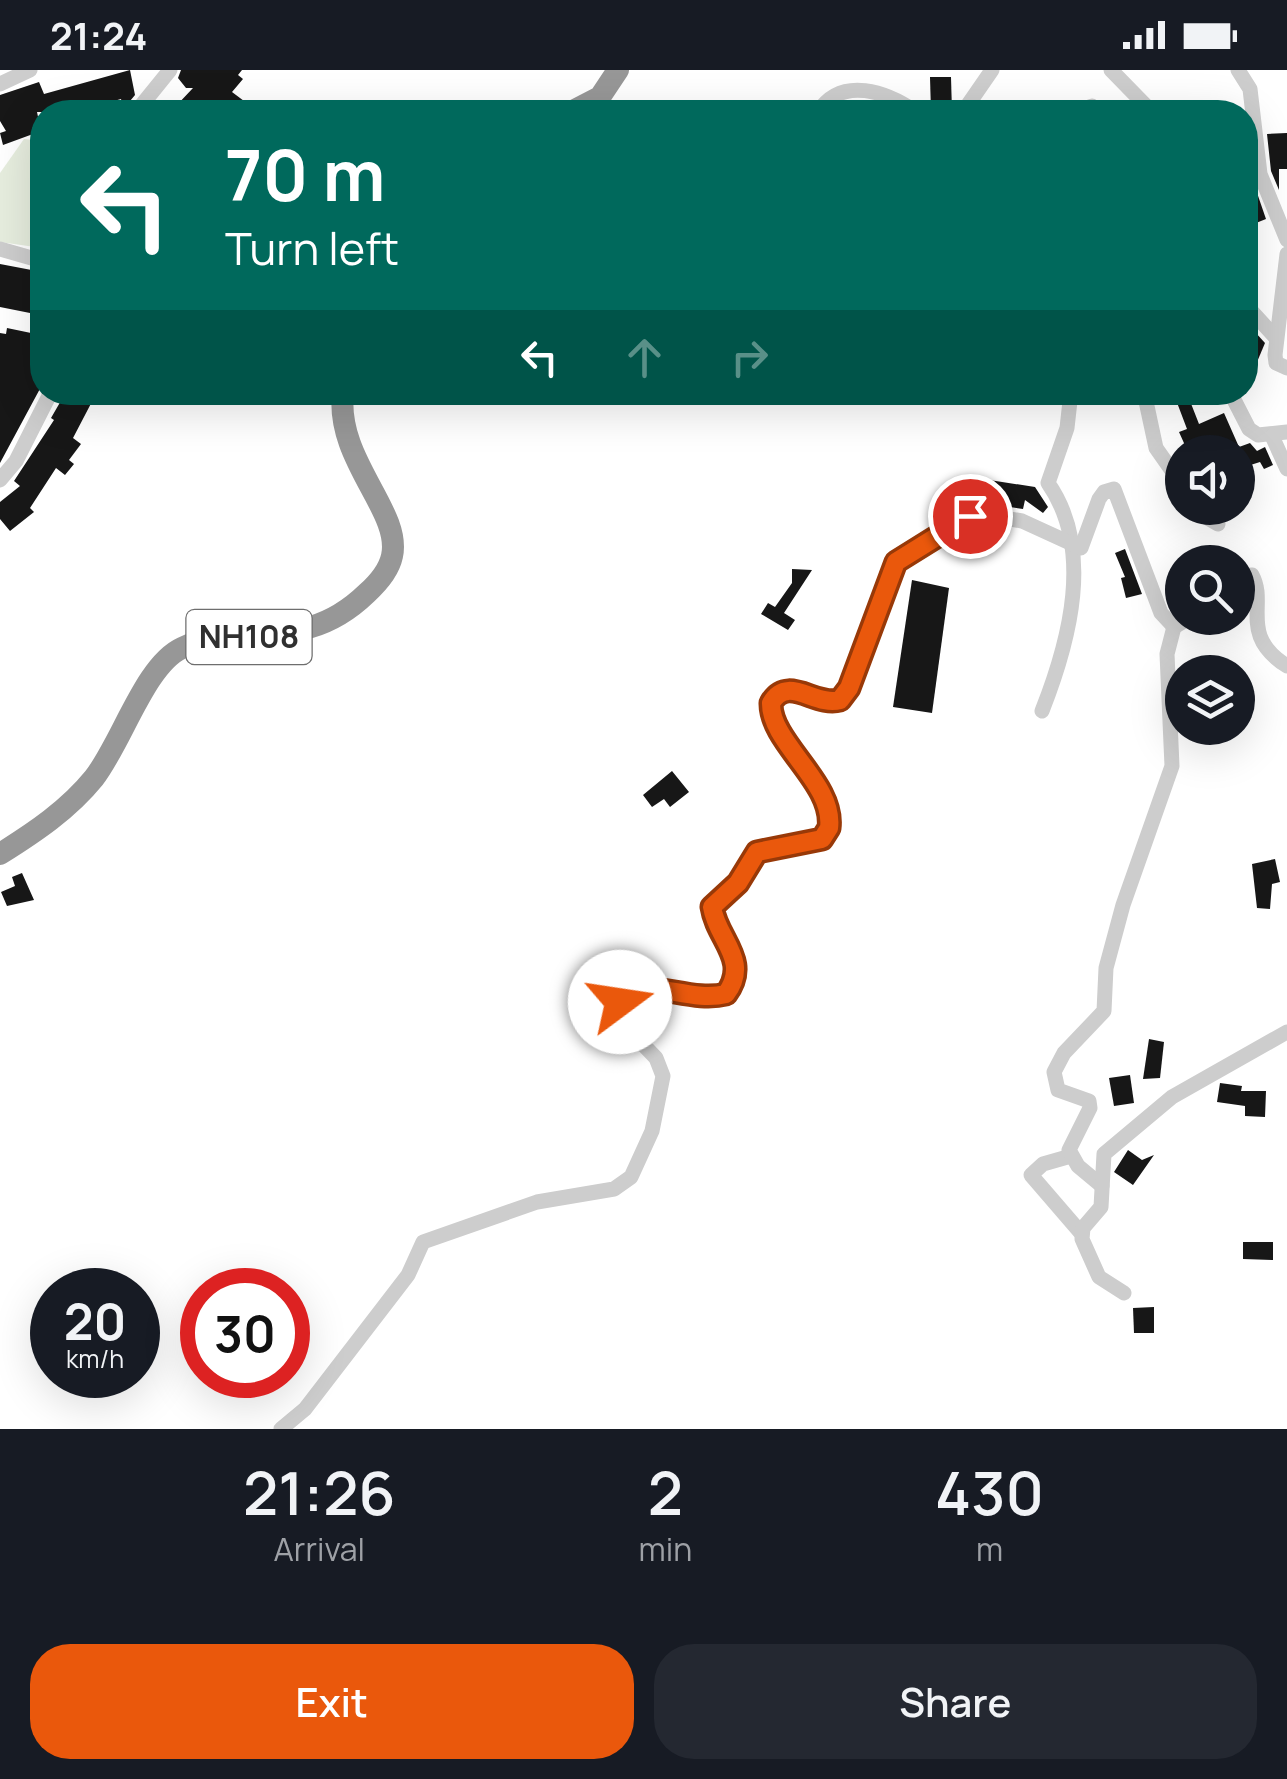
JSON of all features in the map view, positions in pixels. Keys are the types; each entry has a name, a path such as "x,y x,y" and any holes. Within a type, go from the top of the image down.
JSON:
{"highway":[{"path":"594,100 618,70"},
{"name":"NH108","path":"0,854 49,821 92,780 127,727 151,674 166,658 198,642 298,632 321,625 376,585 392,556 392,531 355,464 344,430 343,405"}],"street":[{"path":"0,84 30,70"},
{"path":"146,100 170,70"},
{"path":"972,100 992,70"},
{"path":"1111,70 1140,100"},
{"path":"1238,70 1250,88 1251,100"},
{"path":"832,100 858,90 878,90 895,100"},
{"path":"1258,157 1260,174 1287,240"},
{"path":"0,249 30,258"},
{"path":"1287,254 1276,338 1276,363 1287,368"},
{"path":"1258,318 1276,338"},
{"path":"0,480 16,461 44,405"},
{"path":"1042,711 1057,672 1074,580 1073,547 1061,502 1048,483 1067,428 1070,405"},
{"path":"1147,405 1156,448 1165,461"},
{"path":"1237,405 1249,429 1280,434 1287,469"},
{"path":"282,1429 305,1409 408,1275 423,1242 537,1202 614,1188 638,1167 652,1131 663,1076 656,1058 634,1035 620,1002 621,992 636,988 686,996 726,994 737,965 712,907 738,883 757,852 822,839 829,828 825,802 771,713 776,696 796,689 818,702 840,700 849,688 896,562 959,520 982,514 1022,521 1073,547 1083,547 1099,499 1104,492 1114,489 1148,586 1165,617"},
{"path":"1255,618 1261,638 1287,666"},
{"path":"1102,1186 1071,1156 1070,1145 1090,1108 1089,1101 1058,1090 1054,1072 1064,1053 1104,1011 1106,968 1123,905 1172,766 1168,654 1172,635"},
{"path":"1082,1233 1101,1207 1104,1154 1109,1148 1172,1096 1287,1032"},
{"path":"1071,1156 1037,1167 1031,1175 1082,1233 1099,1277 1124,1294"}],"green space":[{"path":"24,139 30,140 30,246 0,242 0,173"}],"building":[{"path":"130,70 135,95 131,100 30,100 30,135 3,145 0,133 6,131 0,121 0,95 39,82 44,94"},
{"path":"181,70 242,70 238,75 243,79 232,92 243,100 182,100 193,88 186,88 178,78"},
{"path":"930,77 951,77 952,100 931,100"},
{"path":"1287,133 1287,169 1279,169 1279,190 1271,171 1267,134"},
{"path":"1258,196 1266,219 1258,222"},
{"path":"0,264 30,270 30,313 0,307"},
{"path":"7,328 30,333 31,405 0,463 0,333 6,334"},
{"path":"1258,335 1265,343 1258,360"},
{"path":"58,405 90,405 73,438 81,444 69,460 74,464 65,475 56,468 30,508 34,512 10,531 0,519 0,502 20,486 14,481 54,420 51,418"},
{"path":"1178,405 1192,405 1199,424 1224,413 1234,435 1180,435 1179,432 1187,429"},
{"path":"1265,447 1273,465 1264,469 1260,462 1255,464 1255,449"},
{"path":"983,479 1035,487 1048,507 1043,513 1025,500 1023,509 978,502"},
{"path":"1125,549 1142,594 1126,598 1121,578 1125,577 1115,553"},
{"path":"792,569 812,570 784,613 795,620 788,630 761,614 768,603 775,607 792,583"},
{"path":"912,580 949,588 932,713 893,707"},
{"path":"672,771 689,792 670,807 664,799 652,807 643,795"},
{"path":"1275,859 1280,882 1272,884 1270,909 1257,908 1252,864"},
{"path":"22,873 34,900 7,906 1,892 15,886 12,877"},
{"path":"1149,1039 1164,1042 1160,1078 1143,1079"},
{"path":"1130,1075 1134,1103 1114,1106 1109,1078"},
{"path":"1220,1083 1242,1086 1241,1091 1266,1091 1265,1117 1245,1116 1245,1106 1217,1102"},
{"path":"1128,1150 1142,1160 1154,1155 1133,1185 1114,1172"},
{"path":"1243,1242 1273,1242 1273,1260 1243,1259"},
{"path":"1154,1307 1154,1333 1134,1333 1133,1308"}],"route":[{"path":"620,1002 621,992 636,988 686,996 726,994 737,965 712,907 738,883 751,856 779,844 822,839 829,828 825,802 774,720 771,703 783,691 796,689 818,702 840,700 849,688 896,562 970,516"}]}
